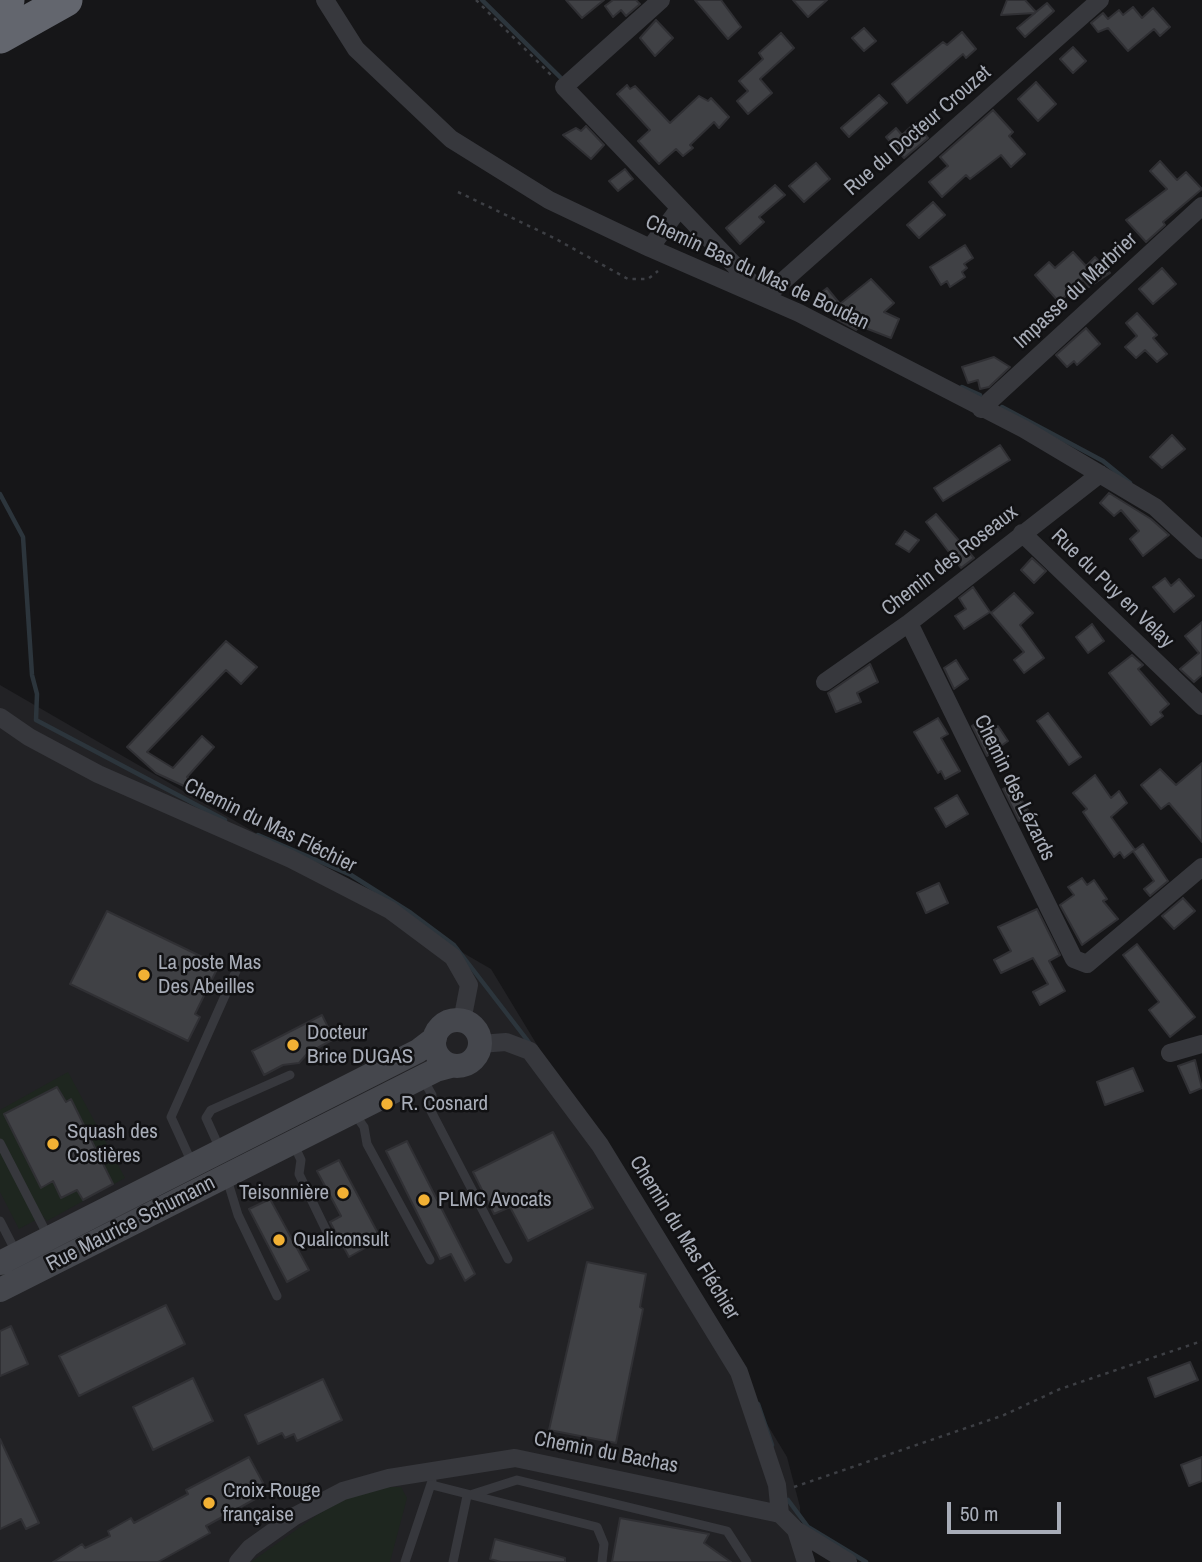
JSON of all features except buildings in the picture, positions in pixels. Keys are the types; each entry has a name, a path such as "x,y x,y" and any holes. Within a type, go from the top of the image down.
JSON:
{"highway":[{"path":"0,4 8,0"},
{"path":"0,37 66,0"}],"main road":[{"path":"462,1021 475,1029 481,1044 473,1061 452,1066 439,1057 435,1038 445,1024 462,1021"},
{"name":"Rue Maurice Schumann","path":"9,1258 418,1051 435,1038"},
{"name":"Rue Maurice Schumann","path":"0,1290 422,1077 452,1066"}],"street":[{"name":"Chemin Bas du Mas de Boudan","path":"325,0 356,49 452,139 549,200 667,256 765,297 1024,429 1155,507 1202,550"},
{"path":"662,0 564,87 678,210 765,297"},
{"name":"Rue du Docteur Crouzet","path":"765,297 1100,0"},
{"name":"Impasse du Marbrier","path":"981,409 1202,206"},
{"path":"650,248 678,210"},
{"name":"Chemin des Roseaux","path":"825,682 909,622 1100,474"},
{"name":"Rue du Puy en Velay","path":"1022,534 1202,706"},
{"name":"Chemin des Lézards","path":"909,622 1073,959 1087,964 1202,867"},
{"name":"Chemin du Mas Fléchier","path":"0,717 29,737 98,774 291,859 390,910 453,957 469,985 462,1021"},
{"name":"Chemin du Mas Fléchier","path":"481,1044 506,1042 530,1051 600,1145 739,1372 777,1492 780,1514"},
{"path":"1170,1053 1202,1044"},
{"name":"Chemin du Bachas","path":"238,1562 250,1548 295,1516 343,1491 389,1478 431,1479 515,1458 780,1514"},
{"path":"780,1514 796,1530 848,1562"},
{"path":"796,1530 806,1562"}],"lane":[{"path":"193,1164 171,1117 236,971"},
{"path":"221,1150 206,1118 211,1110 290,1074"},
{"path":"422,1077 432,1096 431,1111 508,1259"},
{"path":"354,1112 364,1127 367,1144 429,1260"},
{"path":"0,1143 49,1238"},
{"path":"293,1143 301,1160 299,1174 326,1230"},
{"path":"226,1176 239,1215 277,1296"},
{"path":"0,1221 9,1258"},
{"path":"405,1562 431,1479 467,1496 511,1504 597,1527 604,1544 602,1562"},
{"path":"467,1496 517,1480 727,1531 747,1562"},
{"path":"453,1562 467,1496"}],"path":[{"path":"476,0 564,87"},
{"path":"458,192 554,238 628,279 648,279 661,269 667,256"},
{"path":"777,1492 913,1448 1004,1415 1060,1389 1202,1342"}],"shaded area":[{"path":"0,685 491,969 787,1457 800,1507 802,1562 0,1562"},
{"name":"Squash des Costières","path":"68,1072 125,1178 47,1221 43,1216 19,1229 0,1192 0,1110"},
{"path":"381,1487 401,1487 407,1498 390,1562 251,1562 317,1515 348,1497"}],"waterway":[{"path":"482,0 564,81"},
{"path":"962,387 980,395"},
{"path":"1002,407 1103,461 1130,483"},
{"path":"0,494 23,537 32,675 37,694 36,720 225,820"},
{"path":"258,835 351,875 411,913 454,945 531,1045"},
{"path":"758,1404 772,1445"},
{"path":"788,1500 808,1527 866,1562"}],"place":[{"name":"La poste Mas Des Abeilles","path":"144,975"},
{"name":"Docteur Brice DUGAS","path":"293,1045"},
{"name":"R. Cosnard","path":"387,1104"},
{"name":"Squash des Costières","path":"53,1144"},
{"name":"Teisonnière","path":"343,1193"},
{"name":"PLMC Avocats","path":"424,1200"},
{"name":"Qualiconsult","path":"279,1240"},
{"name":"Croix-Rouge française","path":"209,1503"}]}
